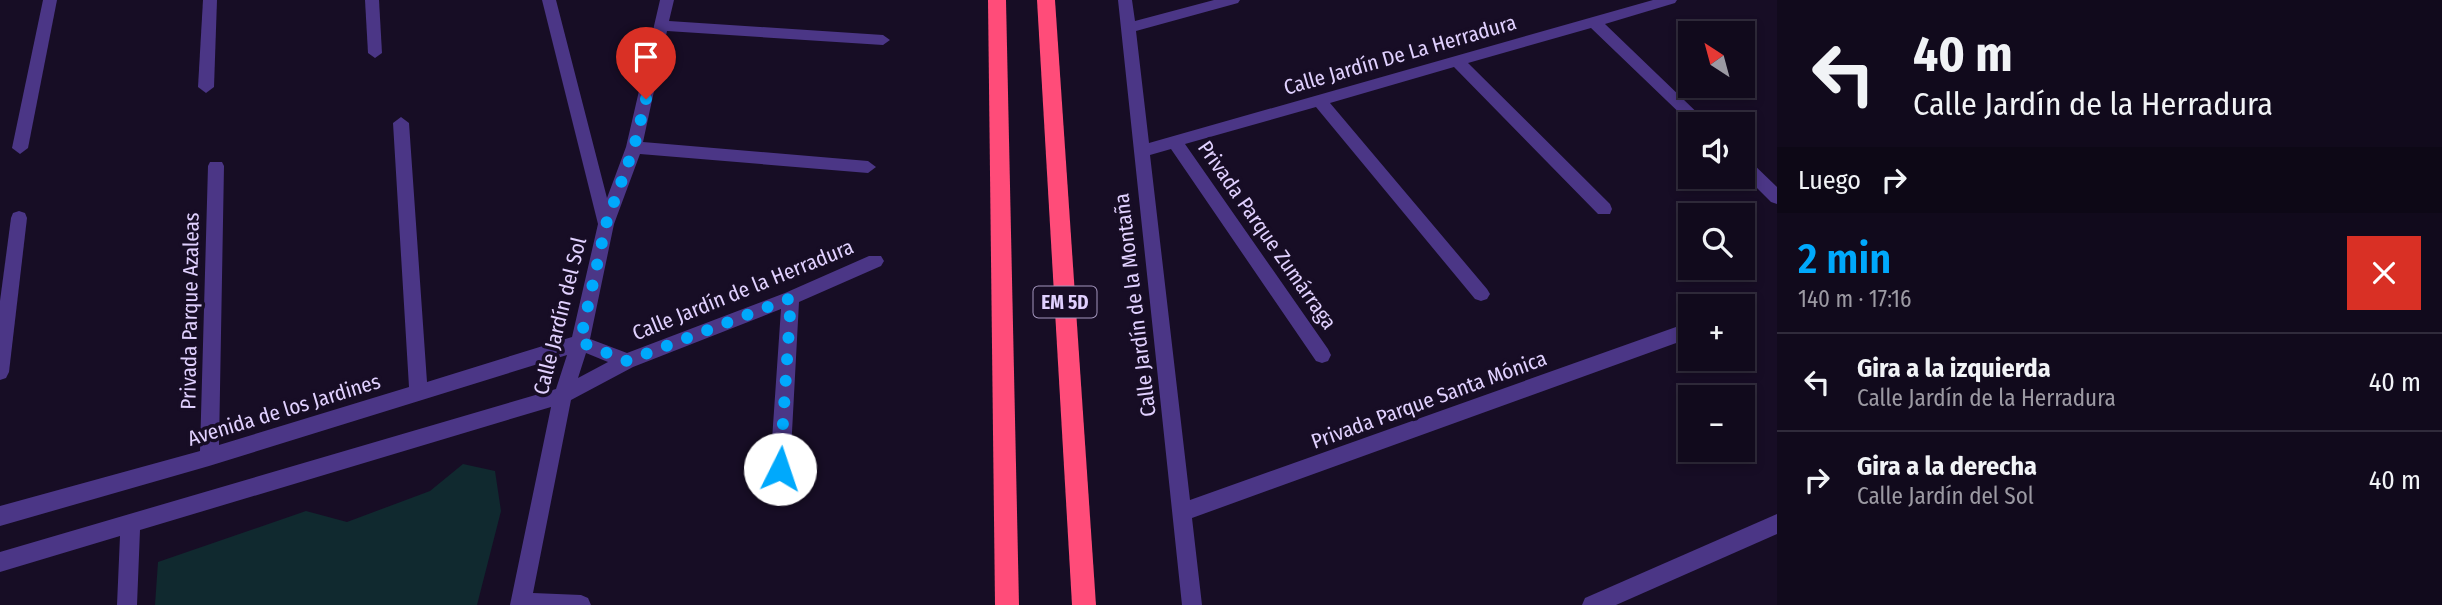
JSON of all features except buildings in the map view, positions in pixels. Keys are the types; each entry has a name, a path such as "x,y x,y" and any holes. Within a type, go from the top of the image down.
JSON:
{"highway":[{"name":"EM 5D","path":"997,0 1007,605"},
{"name":"EM 5D","path":"1046,0 1084,605"}],"street":[{"path":"20,148 50,0"},
{"path":"206,86 210,0"},
{"path":"372,0 375,53"},
{"path":"549,0 606,224"},
{"name":"Calle Jardín del Sol","path":"520,604 563,395 580,342 606,224 634,147 667,0"},
{"name":"Calle Jardín de la Montaña","path":"1125,0 1192,605"},
{"path":"1128,28 1233,0"},
{"name":"Calle Jardín De La Herradura","path":"1140,151 1670,0"},
{"path":"1594,22 1688,112"},
{"path":"663,26 883,40"},
{"path":"1457,61 1604,209"},
{"path":"1319,100 1481,294"},
{"path":"401,123 419,394"},
{"name":"Privada Parque Zumárraga","path":"1174,141 1322,355"},
{"path":"634,147 868,167"},
{"name":"Privada Parque Azaleas","path":"209,457 216,166"},
{"path":"1755,176 1777,197"},
{"path":"0,372 19,218"},
{"name":"Calle Jardín de la Herradura","path":"563,395 627,361 791,298 875,261"},
{"path":"780,469 791,298"},
{"name":"Privada Parque Santa Mónica","path":"1182,512 1678,334"},
{"name":"Avenida de los Jardines","path":"0,516 419,394 580,342"},
{"name":"Calle Jardín de la Herradura","path":"580,342 627,361"},
{"path":"0,562 130,526 563,395"},
{"path":"1592,605 1777,524"},
{"path":"127,605 130,526"},
{"path":"520,604 581,605"}],"green space":[{"path":"463,464 495,471 501,511 477,605 155,605 158,562 306,511 347,522 430,491"}],"route":[{"path":"646,99 634,147 606,224 580,342 627,361 791,298 780,469"}]}
